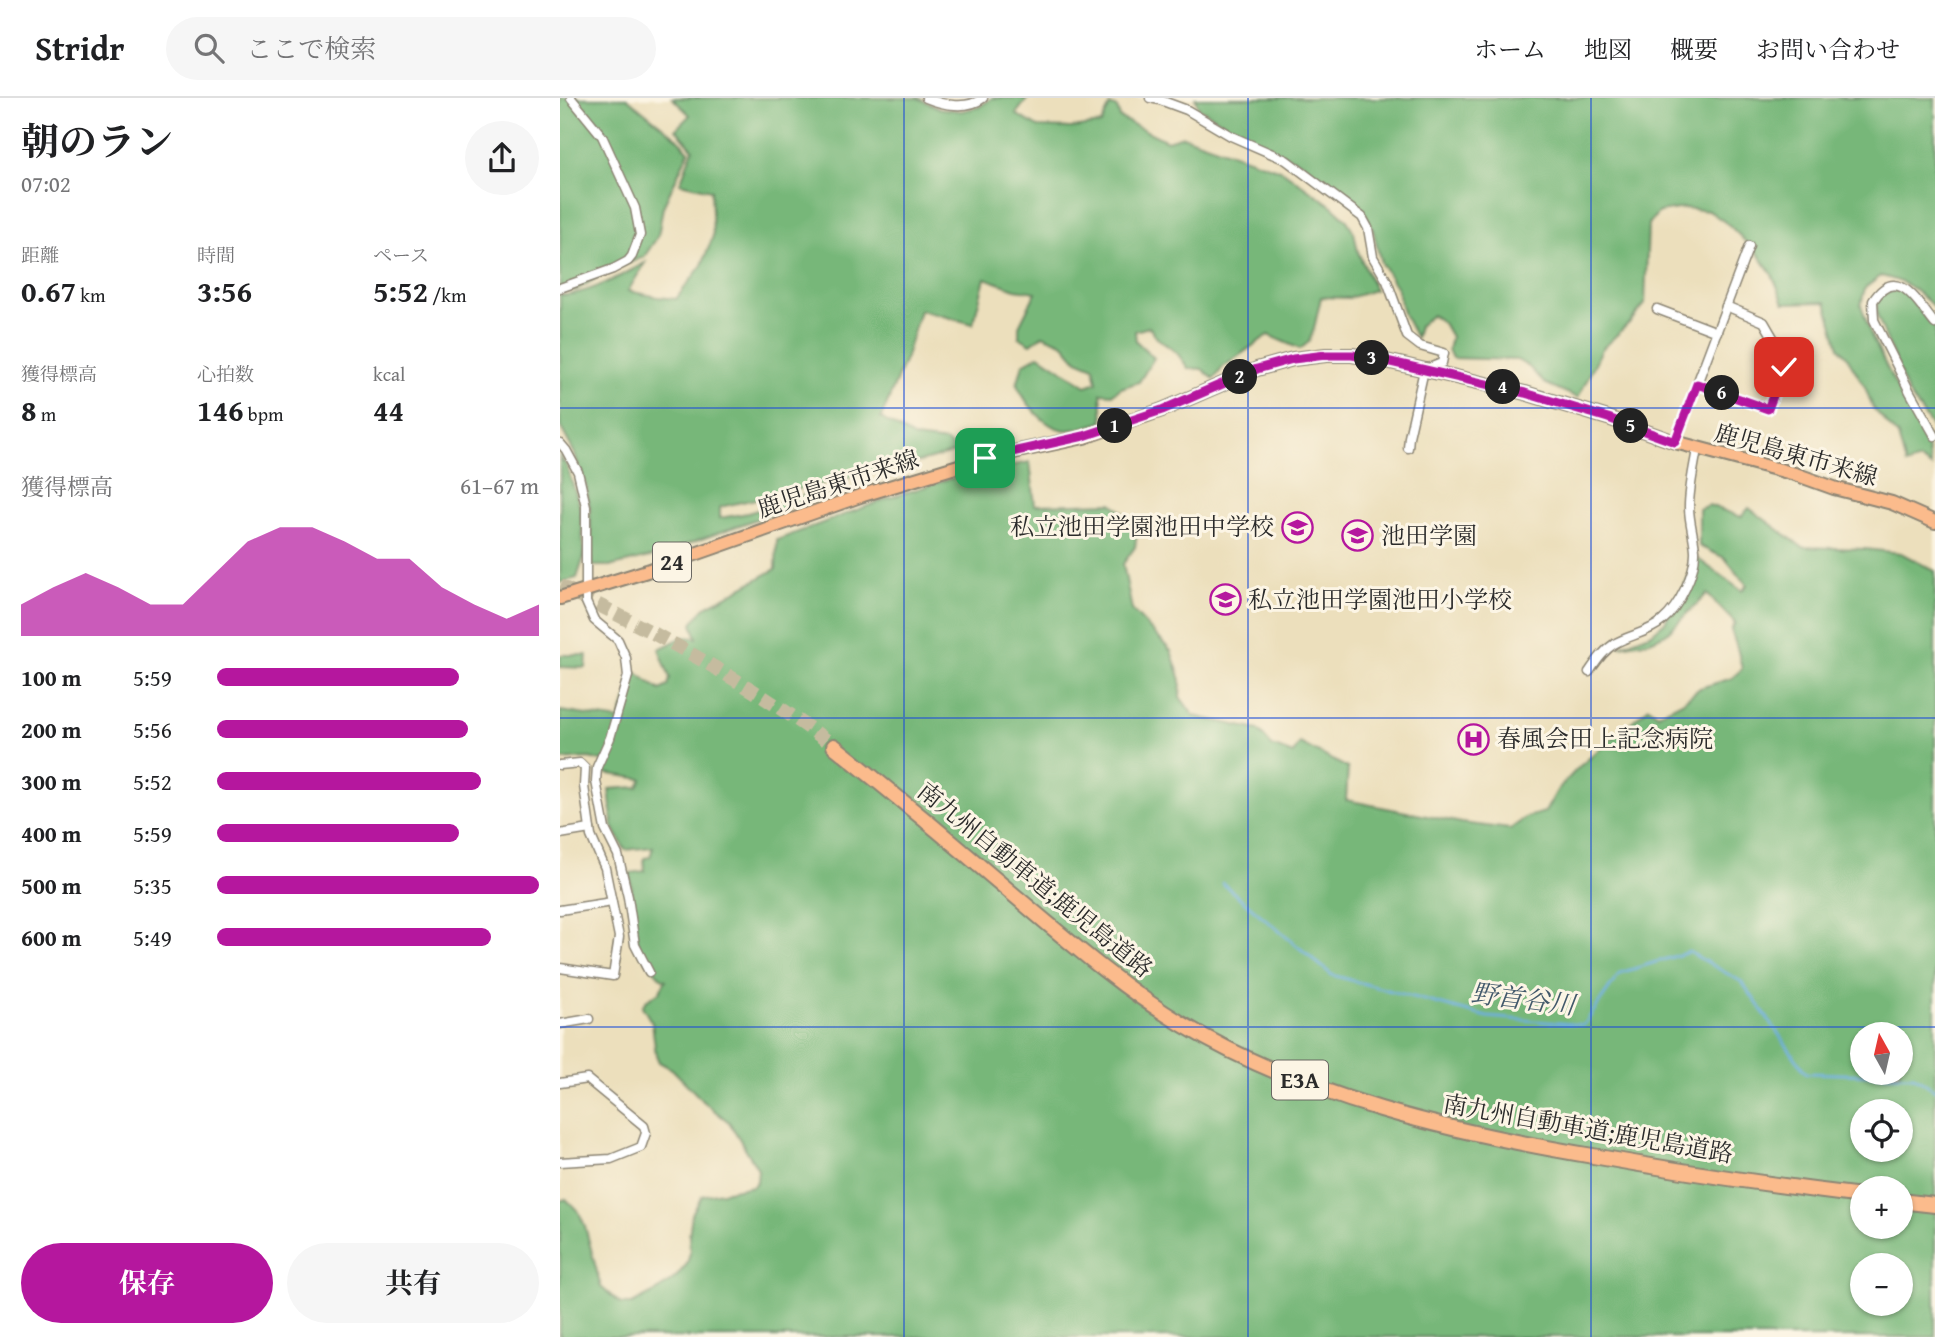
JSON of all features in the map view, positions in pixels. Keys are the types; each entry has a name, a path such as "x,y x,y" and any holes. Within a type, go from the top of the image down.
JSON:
{"highway":[{"name":"南九州自動車道;鹿児島道路","path":"834,746 911,807 1082,953 1139,996 1194,1030 1268,1067 1382,1110 1519,1144 1681,1171 1850,1194"},
{"path":"1913,1202 1935,1205"}],"main road":[{"name":"鹿児島東市来線","path":"560,598 647,571 875,491 985,458 1084,436 1162,410 1257,369 1284,361 1326,355 1352,355 1382,360 1563,403 1697,449 1892,503 1935,523"}],"street":[{"path":"560,288 628,261 640,235 635,208 602,136 571,98"},
{"path":"926,98 939,103 959,105 977,102 983,98"},
{"path":"1150,98 1187,110 1231,135 1286,160 1362,217 1368,228 1373,257 1387,281 1407,337 1420,346 1444,353 1442,363 1424,370 1408,448"},
{"path":"1675,442 1749,246"},
{"path":"1935,324 1906,288 1890,286 1873,301 1874,320 1935,436"},
{"path":"1697,384 1768,409 1784,367 1784,359 1764,322 1726,306"},
{"path":"1657,309 1717,332"},
{"path":"560,443 578,472 586,506 586,602 594,620 618,640 625,658 628,676 610,738 597,767 596,781 605,829 618,855 628,897 635,945 649,972"},
{"path":"1589,672 1605,651 1615,643 1651,629 1663,620 1685,590 1695,552 1689,506 1697,449"},
{"path":"560,765 580,763 585,768 584,786 591,836 605,869 619,937 613,976 560,968"},
{"path":"560,834 590,829"},
{"path":"560,910 612,902"},
{"path":"560,1024 589,1019"},
{"path":"560,1083 586,1079 644,1126 646,1133 641,1147 611,1158 560,1162"}],"green space":[{"path":"560,98 627,98 689,151 663,207 658,236 644,257 608,272 576,290 560,290"},
{"path":"672,98 918,98 939,108 961,111 979,107 992,98 1028,98 1016,114 1038,127 1071,128 1101,124 1110,105 1117,108 1120,118 1167,141 1183,136 1283,171 1346,219 1354,232 1358,252 1375,290 1349,298 1321,297 1309,342 1300,349 1268,335 1223,367 1214,379 1202,369 1188,368 1177,353 1157,338 1149,327 1135,331 1136,341 1154,358 1139,382 1113,394 1101,393 1103,422 1065,430 1049,424 1025,399 1017,385 1023,364 1039,355 1086,386 1097,382 1094,367 1077,360 1064,344 1043,335 1031,344 1019,337 1019,326 1036,292 1015,289 985,278 973,324 920,310 906,357 881,418 915,438 947,442 956,452 720,507 720,518 748,513 807,494 828,493 658,555 613,566 592,566 590,508 586,486 574,452 560,426 560,295 592,288 645,263 628,291 676,299 702,265 713,236 711,190 680,183 693,149 676,129 690,115"},
{"path":"1195,98 1935,98 1935,308 1911,287 1881,276 1865,288 1861,305 1871,335 1925,437 1931,467 1920,460 1906,465 1898,436 1873,408 1865,387 1839,347 1826,302 1784,303 1772,274 1758,254 1729,225 1709,211 1684,208 1659,212 1648,224 1645,304 1602,349 1578,398 1544,383 1529,367 1517,360 1452,358 1448,350 1451,337 1443,323 1432,315 1419,326 1416,338 1403,313 1397,288 1381,263 1373,230 1366,215 1301,162 1264,146 1199,108"},
{"path":"1899,289 1935,328 1935,431 1908,393 1877,315 1877,301 1882,294"},
{"path":"560,456 566,465 581,509 584,557 577,578 560,583"},
{"path":"1030,462 1035,505 1112,503 1138,526 1135,547 1123,564 1132,610 1171,651 1181,680 1180,697 1194,716 1258,730 1272,746 1293,754 1300,743 1348,768 1346,800 1462,823 1510,829 1527,817 1545,812 1558,789 1580,766 1649,707 1658,714 1682,702 1700,688 1732,678 1742,669 1731,630 1735,623 1707,594 1666,634 1650,641 1620,646 1652,633 1665,622 1698,559 1742,591 1747,585 1725,558 1699,546 1699,509 1709,505 1741,517 1749,508 1802,547 1901,553 1935,571 1935,1337 560,1337 560,1201 566,1199 579,1212 601,1287 621,1304 632,1304 659,1290 687,1264 692,1214 702,1196 753,1186 757,1181 758,1169 729,1122 706,1104 672,1069 659,1062 652,1023 642,1006 659,992 666,980 661,978 645,959 638,946 630,873 645,871 644,858 650,857 653,847 625,850 613,827 609,789 638,787 642,779 603,773 606,762 589,758 560,760 560,711 619,720 636,672 660,690 668,686 670,678 659,649 683,637 697,638 692,624 704,608 776,569 777,540 889,498 956,477"},
{"path":"560,655 587,655 586,668 560,667"}],"waterway":[{"name":"野首谷川","path":"1222,883 1332,975 1487,1017 1584,1025 1620,973 1689,952 1742,982 1806,1073 1914,1076 1935,1090"}],"tunnel":[{"path":"560,586 701,660 769,701 834,746"}],"place":[{"name":"私立池田学園池田中学校","path":"1297,527"},
{"name":"池田学園","path":"1358,536"},
{"name":"私立池田学園池田小学校","path":"1225,600"},
{"name":"春風会田上記念病院","path":"1474,739"}],"route":[{"path":"985,458 1084,436 1162,410 1257,369 1293,359 1326,355 1352,355 1471,379 1563,403 1675,442 1697,384 1768,409 1784,367"}]}
